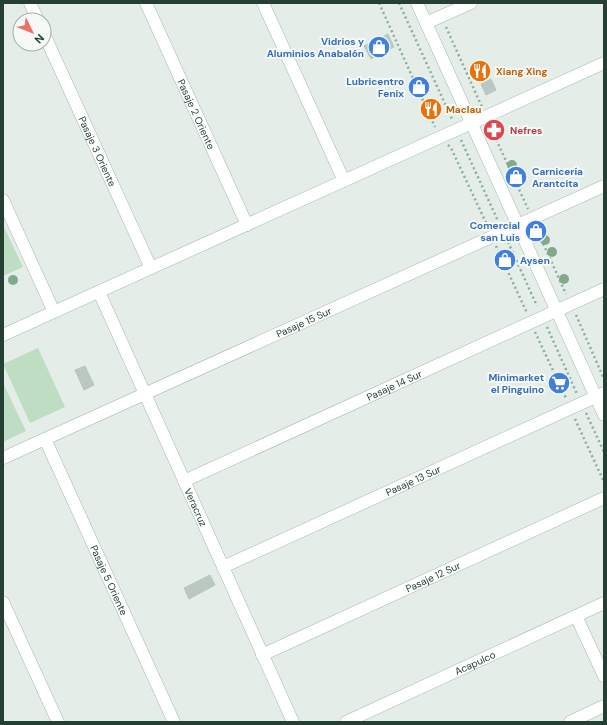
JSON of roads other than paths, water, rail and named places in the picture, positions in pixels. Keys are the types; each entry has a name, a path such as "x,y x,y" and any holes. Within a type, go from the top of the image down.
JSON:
{"street":[{"name":"Pasaje 2 Oriente","path":"146,3 247,224"},
{"path":"263,3 344,181"},
{"path":"417,3 556,311 600,395 604,415"},
{"path":"426,23 471,3"},
{"name":"Pasaje 3 Oriente","path":"52,51 151,268"},
{"path":"3,335 604,63"},
{"name":"Pasaje 15 Sur","path":"3,458 604,186"},
{"path":"3,200 54,312"},
{"name":"Pasaje 14 Sur","path":"184,481 604,289"},
{"name":"Veracruz","path":"98,292 293,722"},
{"name":"Pasaje 13 Sur","path":"223,568 600,395"},
{"name":"Pasaje 5 Oriente","path":"45,439 174,722"},
{"name":"Pasaje 12 Sur","path":"262,655 604,498"},
{"path":"3,602 58,722"},
{"name":"Acapulco","path":"346,722 604,603"},
{"path":"576,616 604,676"},
{"path":"570,722 604,706"}],"place":[{"name":"Vidrios y Aluminios Anabalón","path":"379,47"},
{"name":"Xiang Xing","path":"480,71"},
{"name":"Lubricentro Fenix","path":"419,87"},
{"name":"Maclau","path":"431,109"},
{"name":"Nefres","path":"494,130"},
{"name":"Carnicería Arantcita","path":"516,177"},
{"name":"Comercial san Luis","path":"536,231"},
{"name":"Aysen","path":"505,260"},
{"name":"Minimarket el Pinguino","path":"559,383"}]}
